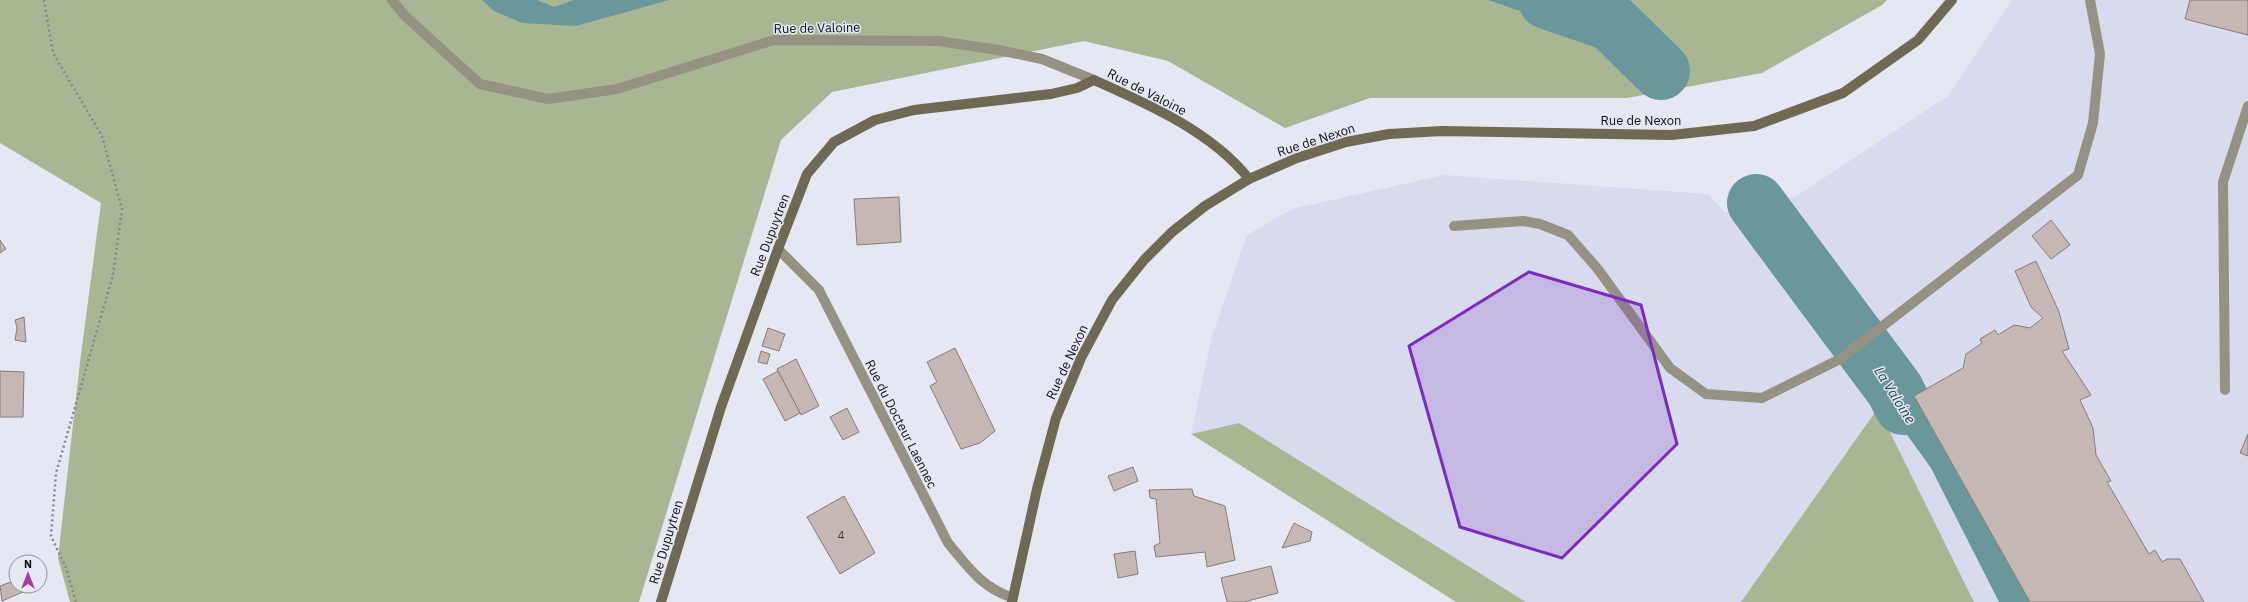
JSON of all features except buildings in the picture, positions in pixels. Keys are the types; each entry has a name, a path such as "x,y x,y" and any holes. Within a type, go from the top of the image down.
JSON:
{"main road":[{"name":"Rue de Nexon","path":"1013,600 1037,489 1056,418 1081,358 1112,300 1144,260 1172,232 1205,206 1249,179 1304,156 1346,142 1389,134 1442,131 1672,135 1754,126 1843,93 1918,40 1952,0"},
{"name":"Rue de Valoine","path":"1094,80 1136,99 1210,141 1237,163 1249,179"},
{"name":"Rue Dupuytren","path":"661,602 721,407 778,248 808,174 834,142 875,120 914,110 1051,94 1077,88 1094,80"}],"street":[{"name":"Rue de Valoine","path":"392,0 404,16 480,84 548,99 617,89 774,40 939,41 998,50 1042,59 1094,80"},
{"path":"1454,226 1523,221 1540,224 1568,235 1597,268 1670,368 1706,394 1762,398 1840,359 2078,175 2094,123 2100,54 2090,0"},
{"path":"2225,390 2223,182 2248,106"},
{"name":"Rue du Docteur Laennec","path":"778,248 819,290 948,543 974,575 995,591 1013,600"}],"path":[{"path":"44,0 53,53 102,136 122,209 113,275 56,473 51,536 66,568 76,602"}],"highlighted area":[{"path":"1529,272 1641,305 1677,444 1562,558 1460,527 1409,346"}],"shaded area":[{"path":"0,0 1887,0 1882,5 1762,73 1627,98 1370,98 1285,128 1168,61 1084,41 832,92 781,140 639,602 70,602 58,558 80,362 101,203 0,143"},
{"path":"2012,0 2248,0 2248,602 1974,602 1878,408 1741,602 1526,602 1239,423 1191,434 1212,336 1247,235 1292,209 1444,175 1708,194 1725,213 1775,196 1795,197 1948,96"},
{"path":"1878,408 1974,602 1741,602"},
{"path":"1239,423 1526,602 1456,602 1191,434"}],"water":[{"path":"482,0 537,0 554,7 574,0 669,0 576,26 522,23 494,11"},
{"path":"1488,0 1604,0 1627,8 1684,64 1638,74 1604,40"},
{"path":"1874,332 1914,396 2030,602 1999,602 1931,468 1905,432 1878,408 1855,348"}],"waterway":[{"name":"La Valoine","path":"1547,0 1611,22 1661,71"},
{"name":"La Valoine","path":"1756,203 1895,390 1903,406"}]}
